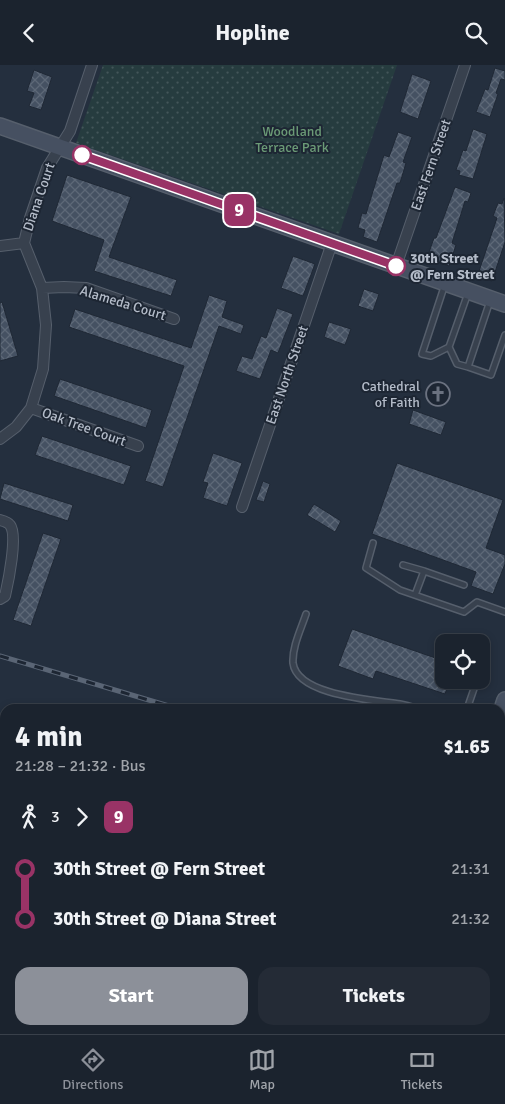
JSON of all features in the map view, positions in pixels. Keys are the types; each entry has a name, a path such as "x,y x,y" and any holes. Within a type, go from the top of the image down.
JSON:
{"street":[{"name":"Diana Court","path":"0,439 16,427 31,407 44,369 46,325 42,288 24,243 46,168 70,131 92,65"},
{"name":"East Fern Street","path":"396,266 465,65"},
{"path":"0,126 498,302"},
{"path":"0,246 24,243"},
{"name":"East North Street","path":"242,507 332,243"},
{"name":"Alameda Court","path":"42,288 86,288 174,319"},
{"name":"Oak Tree Court","path":"31,407 138,446"},
{"path":"0,520 12,527 13,534 11,573 5,596 0,599"}],"lane":[{"path":"445,283 422,353 431,356 449,347"},
{"path":"468,291 449,347 457,364 490,375 505,335"},
{"path":"468,367 498,302"},
{"path":"373,543 366,568 400,590 464,611 477,603 505,612"},
{"path":"403,565 464,585"},
{"path":"415,595 424,571"},
{"path":"306,615 293,659 295,669 303,678 317,687 351,698 402,704"},
{"path":"469,704 474,689"}],"green space":[{"name":"Woodland Terrace Park","path":"103,65 397,65 339,234 76,143"}],"building":[{"path":"495,68 505,71 505,80 501,79 490,117 476,112 485,89 488,90"},
{"path":"34,70 52,77 41,110 29,106 34,93 27,91"},
{"path":"412,74 431,81 418,119 400,112"},
{"path":"473,129 487,134 473,179 459,175 460,171 456,170 463,150 466,151"},
{"path":"398,132 412,137 403,162 406,163 400,183 397,183 377,242 363,237 365,230 358,228 362,213 366,214 384,155 389,157"},
{"path":"67,175 131,197 109,257 177,280 171,296 94,271 104,240 52,221"},
{"path":"455,187 471,193 468,202 465,201 452,243 456,245 449,266 427,258"},
{"path":"504,198 505,242 492,281 477,277 497,218 493,216 498,203 502,204"},
{"path":"293,256 315,264 303,296 281,288"},
{"path":"364,289 379,294 373,311 358,306"},
{"path":"209,295 227,301 222,317 244,325 241,334 219,326 163,487 145,481 184,366 69,327 75,309 191,348"},
{"path":"2,302 18,356 0,361 0,303"},
{"path":"277,308 293,314 278,353 271,350 260,379 236,371 242,356 252,359 261,336 266,338"},
{"path":"329,322 351,329 345,345 324,337"},
{"path":"60,379 152,410 146,428 54,396"},
{"path":"413,410 446,422 441,435 409,424"},
{"path":"42,436 131,466 124,485 35,455"},
{"path":"213,453 242,463 227,506 203,498 208,483 203,482"},
{"path":"397,463 503,500 486,548 505,555 505,564 493,594 471,586 476,572 372,534"},
{"path":"263,481 270,484 264,502 256,500"},
{"path":"4,483 73,505 68,521 0,499"},
{"path":"314,504 341,521 335,532 307,515"},
{"path":"43,533 61,539 31,626 13,620"},
{"path":"352,629 435,658 435,689 447,689 445,694 376,671 373,679 338,666"}],"railway":[{"path":"0,656 162,704"}],"bus line":[{"name":"9","path":"82,155 396,266"}],"place":[{"name":"30th Street @ Fern Street","path":"396,266"},
{"name":"Cathedral of Faith","path":"438,394"}]}
